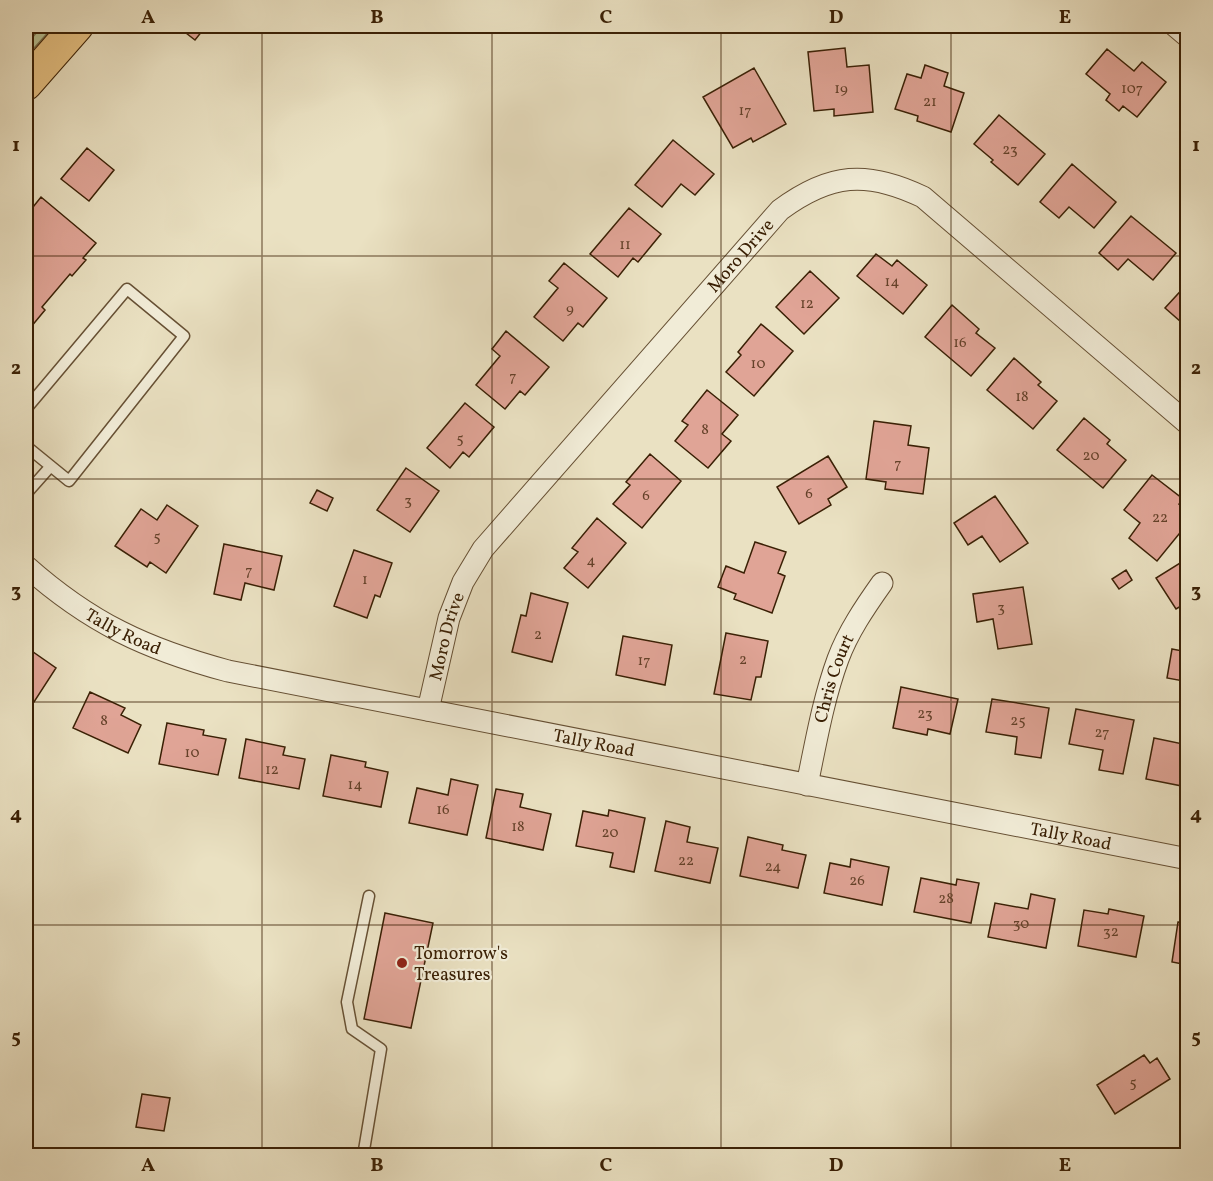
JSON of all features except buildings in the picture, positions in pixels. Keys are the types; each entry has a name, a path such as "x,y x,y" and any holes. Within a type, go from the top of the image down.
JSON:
{"main road":[{"path":"26,84 77,26"}],"street":[{"path":"1174,26 1188,37"},
{"name":"Moro Drive","path":"428,710 450,618 464,582 483,549 780,210 801,194 826,183 852,179 877,180 900,186 923,197 1188,424"},
{"name":"Tally Road","path":"26,566 50,587 92,617 130,638 178,658 228,671 1188,859"},
{"name":"Chris Court","path":"807,785 824,701 838,657 858,618 882,583"}],"lane":[{"path":"26,409 127,289 184,336 69,481 26,446"},
{"path":"26,494 50,467"},
{"path":"363,1155 381,1049 352,1029 347,1002 369,896"}],"green space":[{"path":"42,26 54,26 26,57 26,45"}],"place":[{"name":"Tomorrow's Treasures","path":"402,963"}]}
